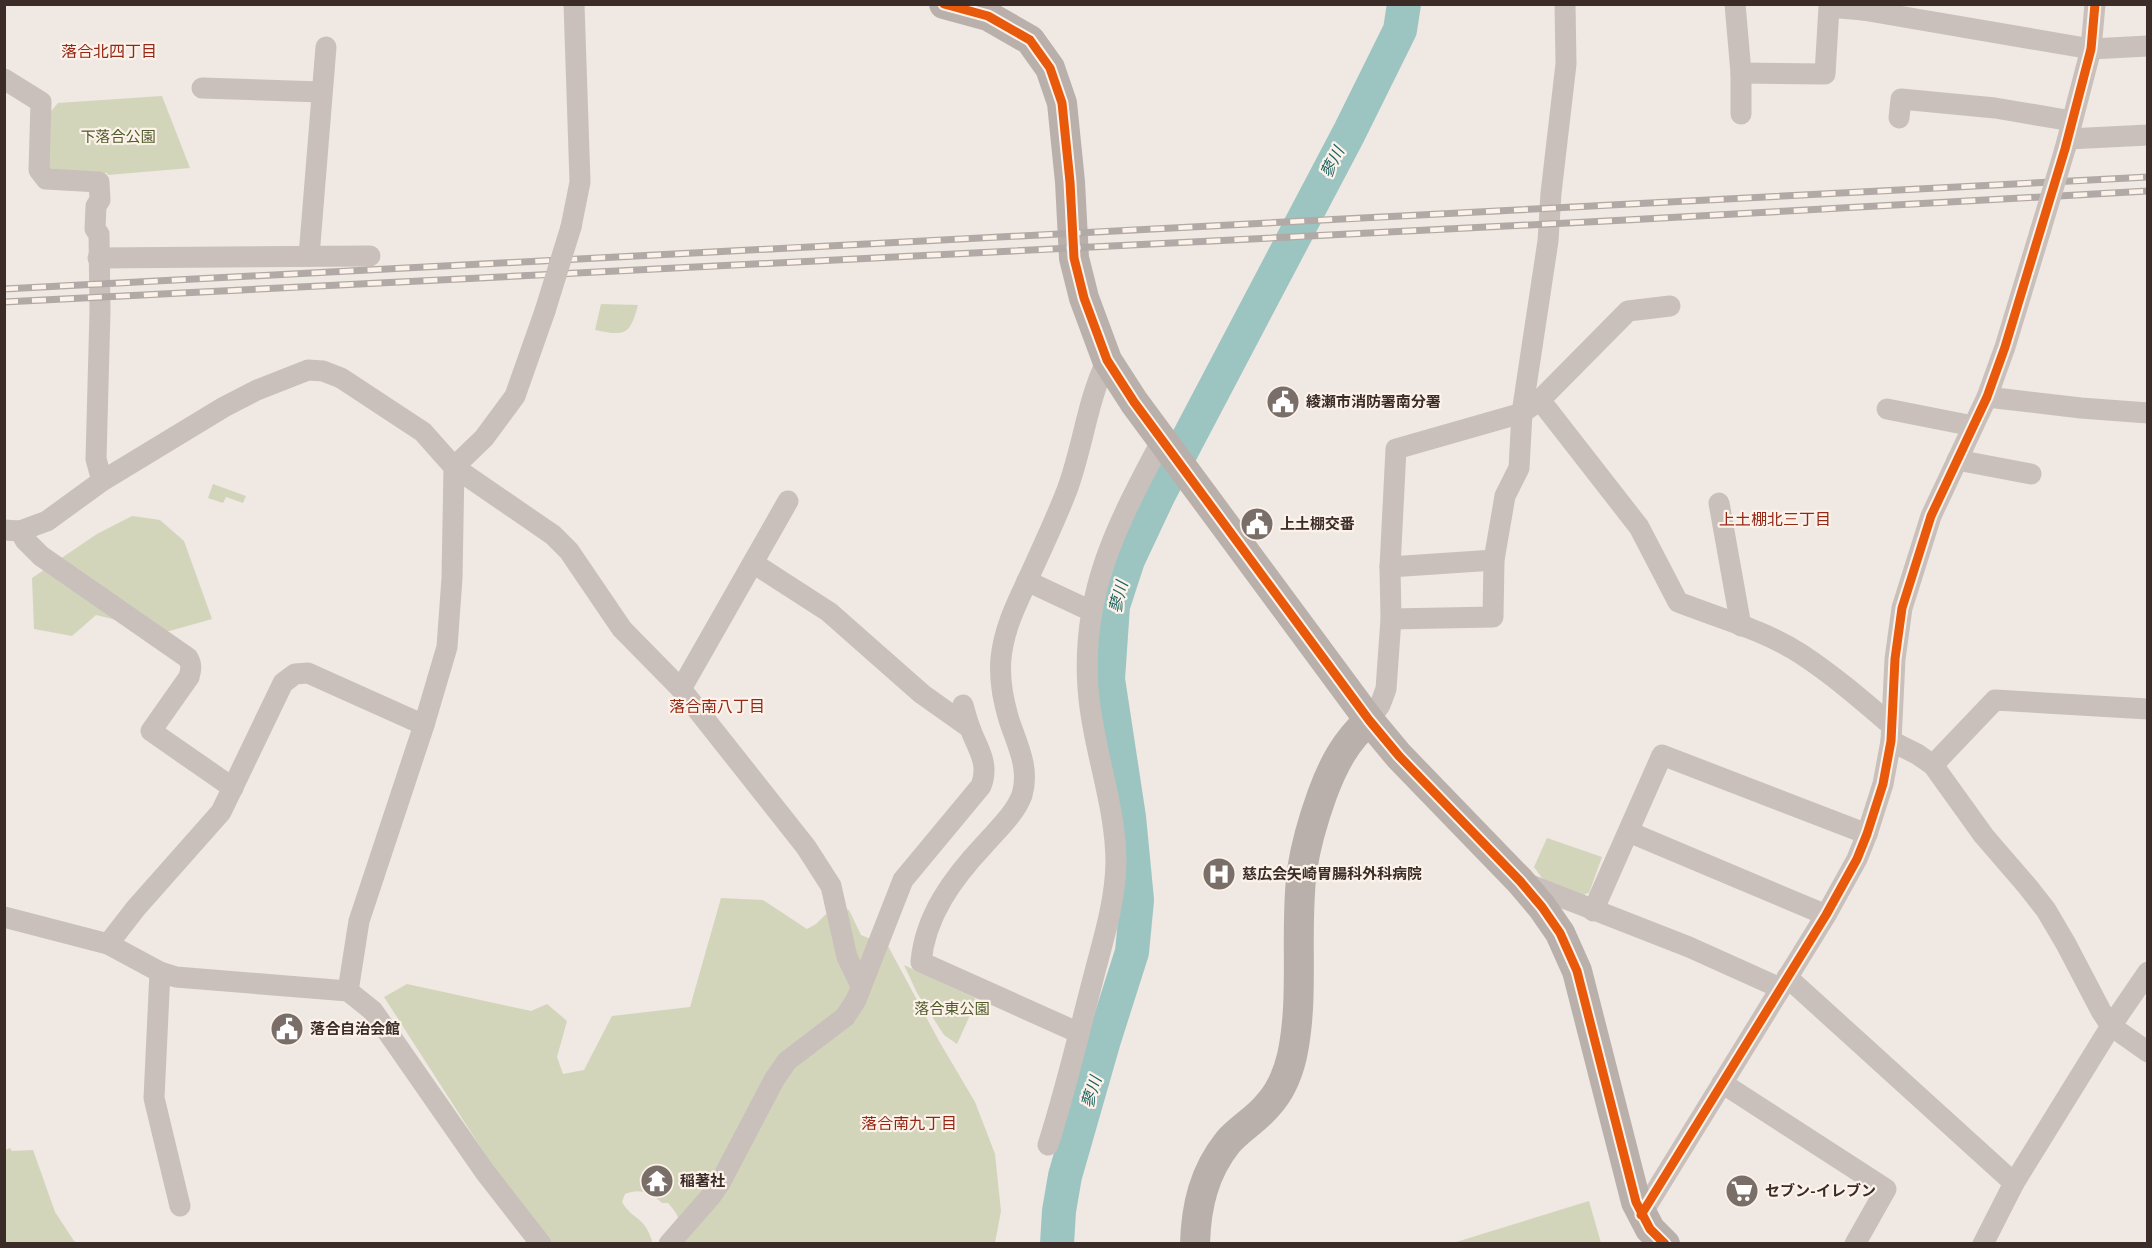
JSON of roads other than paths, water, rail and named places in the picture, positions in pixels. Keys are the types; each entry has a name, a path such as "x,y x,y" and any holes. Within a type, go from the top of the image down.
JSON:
{"street":[{"path":"348,991 359,921 424,726 447,647 452,578 454,467 484,438 515,396 545,311 578,200 580,163 574,4"},
{"path":"944,4 992,10 1030,39 1050,68 1062,103 1070,182 1074,258 1084,298 1107,360 1134,402 1370,720 1400,756 1520,881 1548,916 1570,953 1577,971 1641,1215 1650,1229 1665,1244"},
{"path":"1391,619 1493,617 1494,560 1505,496 1519,468 1522,413 1548,242 1551,193 1566,64 1565,4"},
{"path":"1734,4 1741,73 1741,114"},
{"path":"1641,1215 1826,915 1857,860 1867,834 1883,784 1891,733 1895,659 1902,608 1931,516 1987,397 2005,347 2069,136 2091,49 2095,4"},
{"path":"1741,73 1825,74 1829,7 1864,7 2091,49 2148,45"},
{"path":"309,256 326,47"},
{"path":"4,79 41,102 39,170 46,179 99,182 100,200 96,207 95,218 95,229 99,234 100,311 96,459 102,481"},
{"path":"202,88 321,92"},
{"path":"1896,105 1995,108 2069,136 2148,135"},
{"path":"99,258 370,256"},
{"path":"1195,1244 1201,1192 1211,1167 1229,1141 1268,1106 1283,1082 1292,1057 1297,1006 1302,871 1310,828 1338,757 1356,732 1370,720 1380,705 1386,689 1391,619 1390,567 1396,449 1522,413 1540,400 1628,311 1670,306"},
{"path":"1079,1033 921,962 922,943 938,904 971,859 1010,815 1022,793 1024,783 1022,756 1009,719 1000,673 1006,631 1068,488 1082,444 1095,386 1107,360"},
{"path":"12,530 47,521 102,481 256,390 308,370 332,375 360,388 423,432 454,467 553,535 569,551 622,629 681,690 807,847 831,886 847,957 861,986"},
{"path":"1987,397 2148,414"},
{"path":"1540,400 1639,527 1678,602 1766,635 1800,653 1852,691 1891,733 1933,765 1962,808 2046,910 2111,1026 2148,1052"},
{"path":"1887,409 1973,426"},
{"path":"1048,1145 1110,914 1116,861 1112,816 1096,742 1088,689 1091,610 1110,546 1164,443"},
{"path":"1957,460 2031,474"},
{"path":"681,690 788,501"},
{"path":"1719,503 1741,626"},
{"path":"12,530 41,556 188,658 191,663 189,677 151,731 233,788"},
{"path":"1390,567 1494,560"},
{"path":"753,563 829,612 922,694 970,728"},
{"path":"1027,580 1091,610"},
{"path":"108,944 136,908 221,812 282,683 295,674 308,673 424,726"},
{"path":"1933,765 1995,700 2148,709"},
{"path":"669,1244 720,1183 774,1080 787,1061 844,1017 856,1000 903,880 981,786 985,775 984,762 963,705"},
{"path":"1593,910 1662,755 1867,834"},
{"path":"1629,832 1826,915"},
{"path":"1520,881 1784,983 2014,1183"},
{"path":"4,917 108,944 160,972 176,977 348,991 373,1011 485,1172 541,1244"},
{"path":"160,972 154,1098 180,1206"},
{"path":"1983,1244 2014,1183 2111,1026 2148,972"},
{"path":"1722,1083 1887,1190 1855,1244"}],"waterway":[{"name":"蓼川","path":"1057,1244 1059,1211 1065,1176 1132,952 1137,900 1129,817 1108,679 1113,606 1128,560 1159,494 1349,133 1400,30 1404,4"}],"railway":[{"path":"4,289 2148,177"},
{"path":"4,302 1626,220 2148,191"}],"place":[{"name":"綾瀬市消防署南分署","path":"1283,402"},
{"name":"上土棚交番","path":"1257,524"},
{"name":"慈広会矢崎胃腸科外科病院","path":"1219,874"},
{"name":"落合自治会館","path":"287,1029"},
{"name":"稲著社","path":"657,1181"},
{"name":"セブン-イレブン","path":"1742,1191"}],"district":[{"name":"落合北四丁目","path":"109,51"},
{"name":"上土棚北三丁目","path":"1775,519"},
{"name":"落合南八丁目","path":"717,706"},
{"name":"落合南九丁目","path":"909,1123"}],"park label":[{"name":"下落合公園","path":"118,137"},
{"name":"落合東公園","path":"952,1009"}]}
